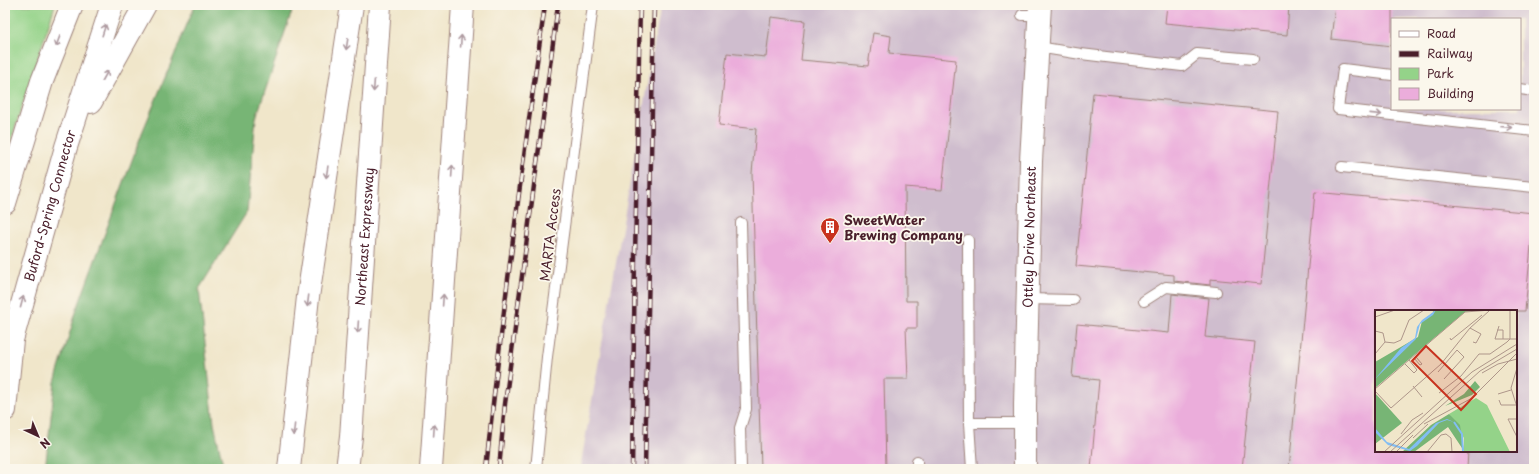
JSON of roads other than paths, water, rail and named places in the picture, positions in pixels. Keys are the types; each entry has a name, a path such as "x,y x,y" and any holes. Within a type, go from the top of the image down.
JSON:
{"main road":[{"path":"5,203 42,81 72,5"},
{"name":"Buford-Spring Connector","path":"5,410 12,340 66,147 112,5"},
{"path":"66,147 145,5"},
{"path":"289,469 308,297 352,5"},
{"name":"Northeast Expressway","path":"348,469 380,5"},
{"path":"431,469 463,5"},
{"name":"Ottley Drive Northeast","path":"1025,469 1027,299 1031,162 1038,47 1034,12"}],"lane":[{"name":"MARTA Access","path":"536,469 547,357 593,5"},
{"path":"1038,47 1081,54 1182,66 1197,54 1253,59"},
{"path":"1391,75 1343,69 1338,109 1534,130"},
{"path":"1521,89 1534,91"},
{"path":"1342,166 1534,187"},
{"path":"740,469 740,428 746,409 741,223"},
{"path":"968,240 969,424 972,469"},
{"path":"1144,301 1166,287 1216,292"},
{"path":"1027,299 1073,300"},
{"path":"969,424 1025,423"}],"railway":[{"path":"486,469 513,237 545,5"},
{"path":"499,469 505,404 558,5"},
{"path":"632,469 640,5"},
{"path":"645,469 654,5"}],"place":[{"name":"SweetWater Brewing Company","path":"830,244"}]}
